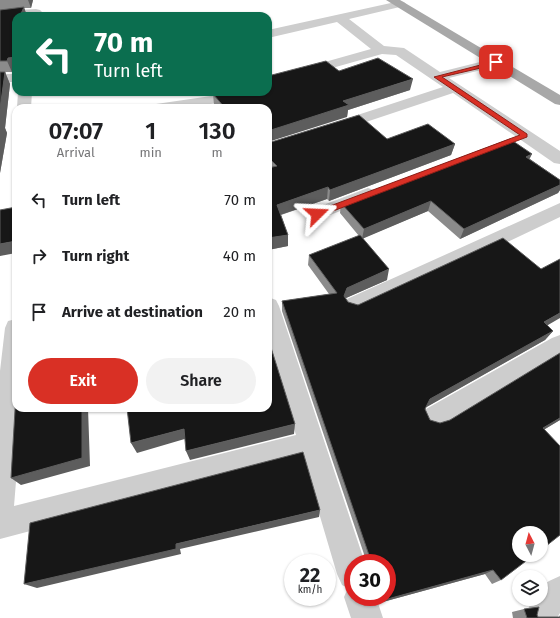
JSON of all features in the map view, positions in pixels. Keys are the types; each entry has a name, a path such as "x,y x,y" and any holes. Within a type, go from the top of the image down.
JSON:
{"main road":[{"path":"401,1 478,37"},
{"path":"401,1 560,101"}],"street":[{"path":"272,33 340,18 401,1"},
{"path":"0,15 12,14"},
{"path":"340,18 381,50"},
{"path":"272,81 381,50 399,51 455,88 517,138 560,159"},
{"path":"437,77 496,62"},
{"path":"0,78 12,78"},
{"path":"320,132 455,88"},
{"path":"187,104 218,100"},
{"path":"317,214 384,189"},
{"path":"355,305 560,209"},
{"path":"272,319 347,554"},
{"path":"435,418 560,345"},
{"path":"0,505 12,372"},
{"path":"0,524 312,444"},
{"path":"541,618 546,604 560,592"},
{"path":"363,606 367,618"}],"building":[{"path":"24,7 22,12 12,12 12,58 8,58 7,61 0,61 0,10"},
{"path":"378,58 413,79 343,101 349,105 272,130 272,104 222,104 215,96 272,96 272,75 326,61 339,71"},
{"path":"0,72 5,72 0,109"},
{"path":"359,115 387,139 428,124 455,144 330,190 328,187 277,205 288,235 272,237 272,167 277,166 272,161 272,142"},
{"path":"510,139 532,154 526,157 560,180 560,185 464,229 431,201 364,229 341,203"},
{"path":"12,208 12,242 0,244 0,210"},
{"path":"360,235 389,269 347,288 344,296 348,302 358,305 503,238 541,269 560,259 560,313 544,322 553,331 430,399 425,409 430,420 440,423 450,420 560,353 560,418 543,428 560,446 560,535 548,544 548,526 512,526 512,562 525,562 512,570 512,572 501,580 493,570 396,597 396,554 369,554 282,301 337,293 309,255"},
{"path":"272,351 295,424 186,451 184,429 131,443 127,412 272,412"},
{"path":"15,412 82,412 82,458 11,478"},
{"path":"303,452 320,510 176,544 176,549 24,584 30,523"},
{"path":"539,607 538,617 560,618 527,618 524,609"}],"route":[{"path":"317,214 525,135 437,77 496,62"}]}
